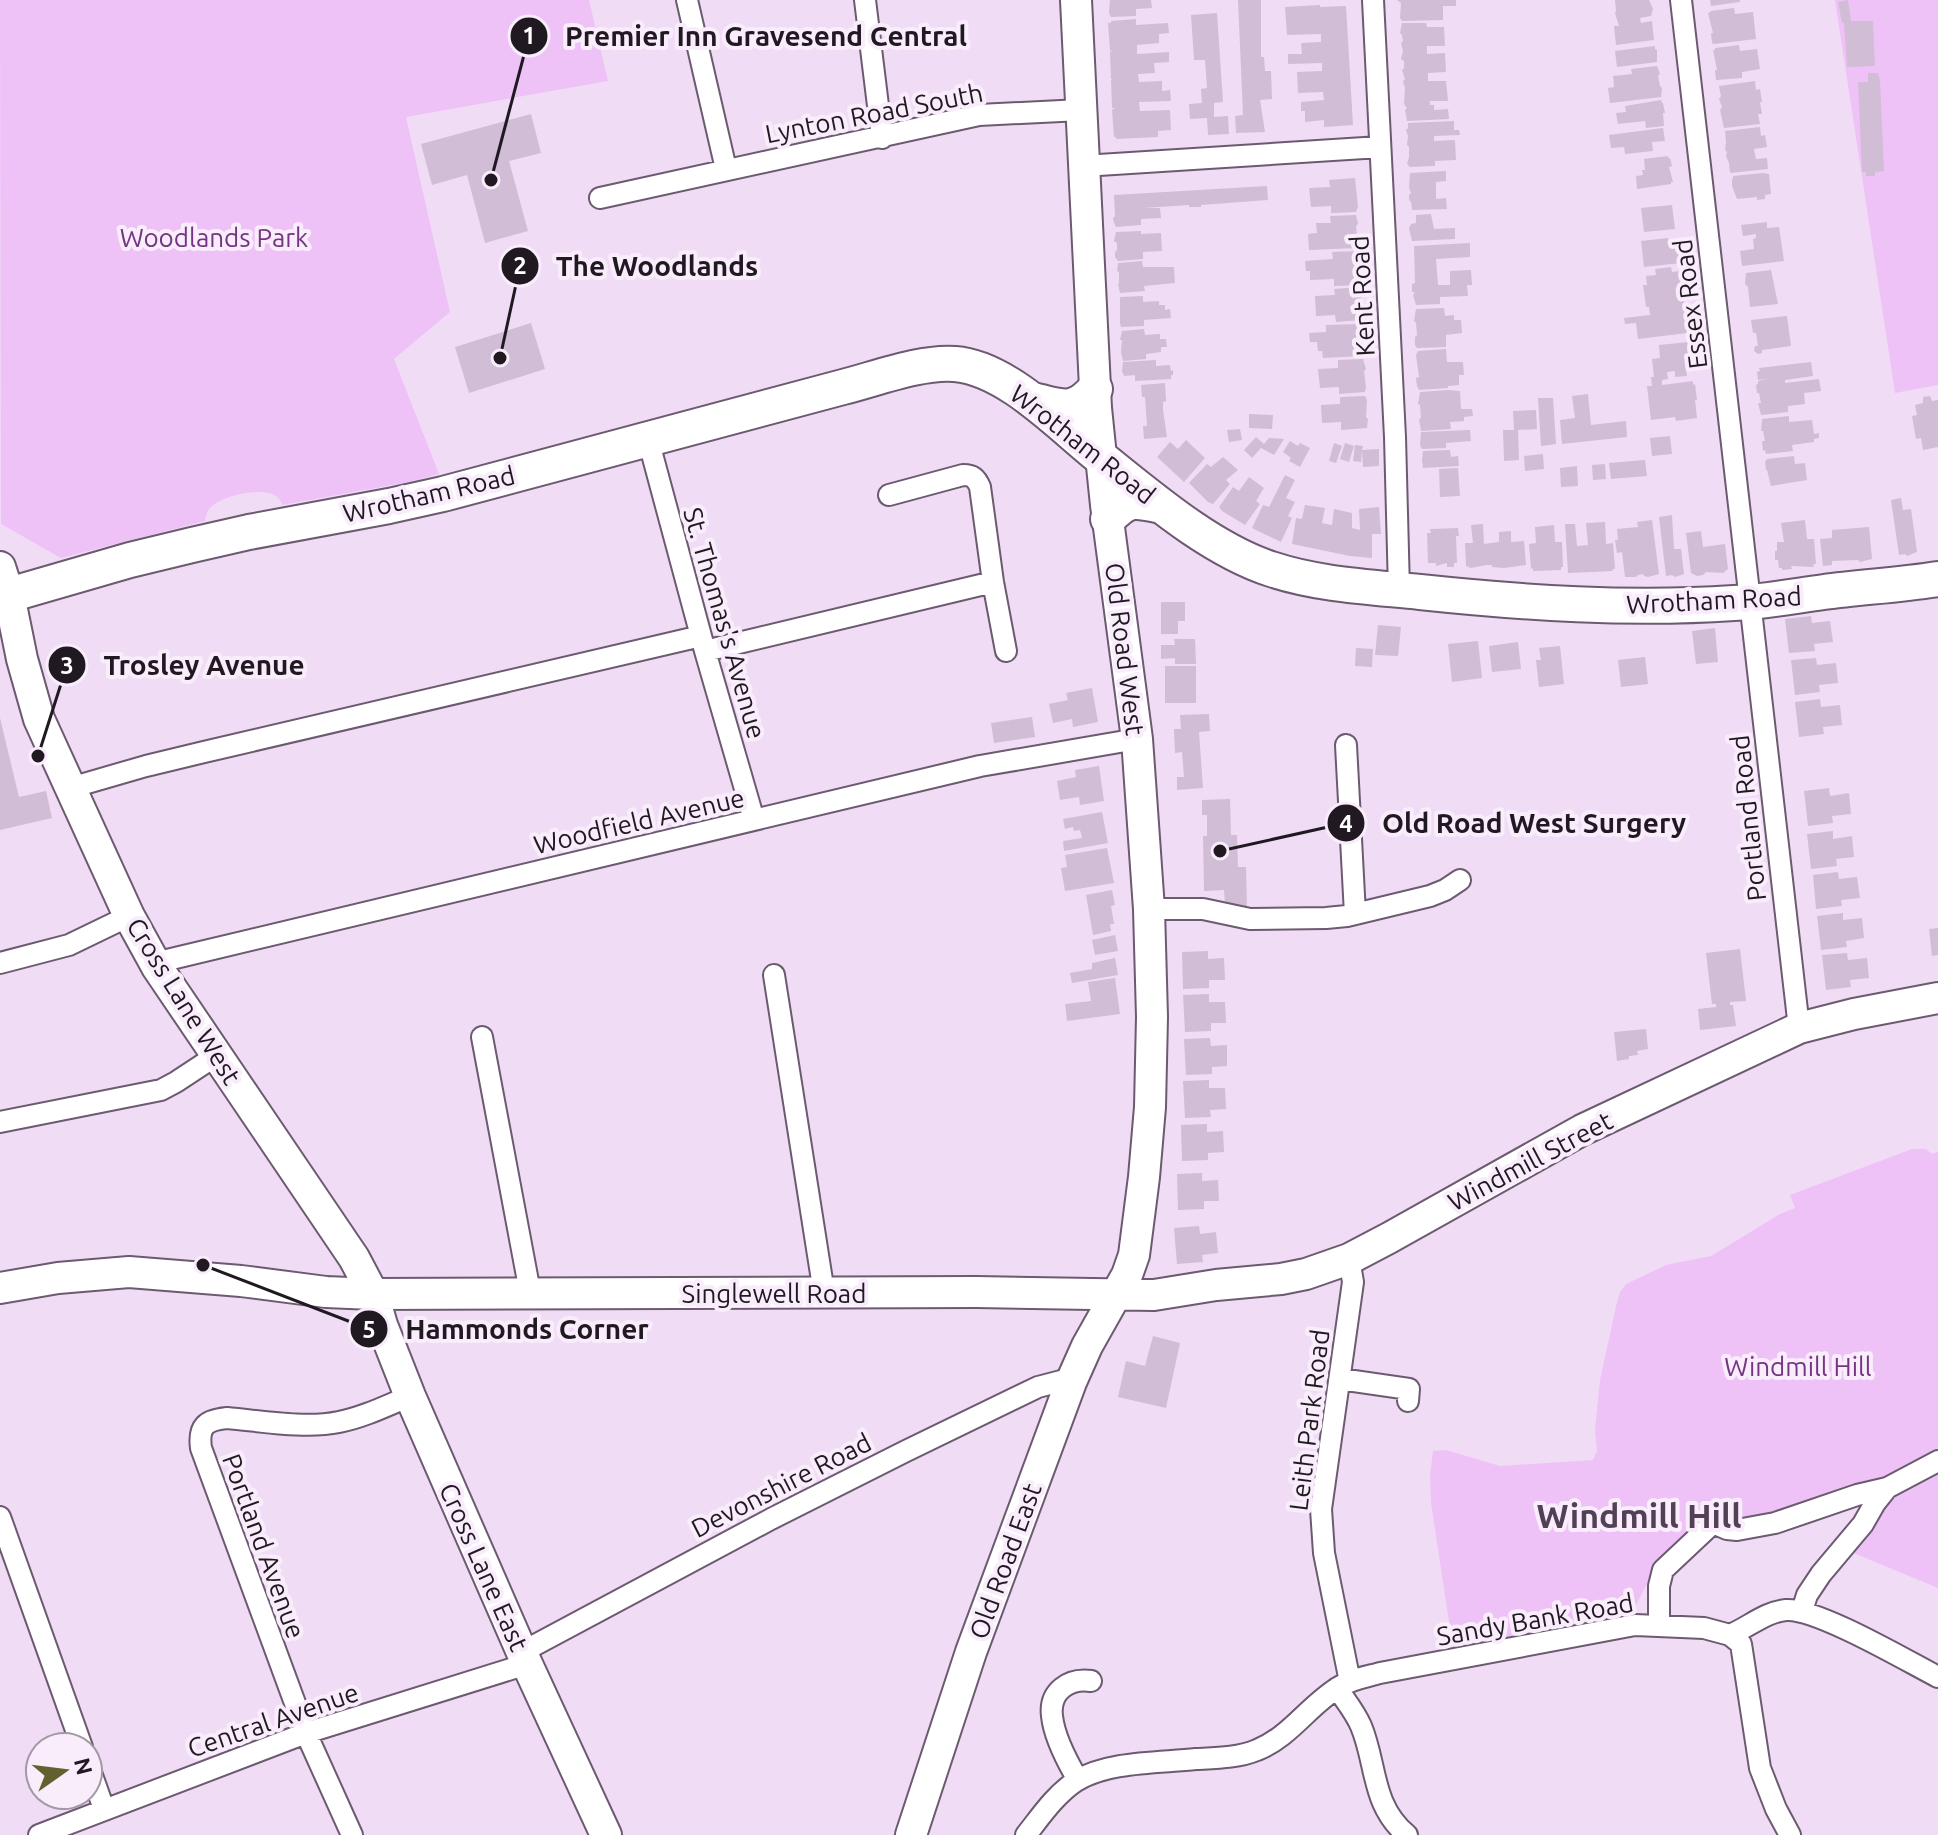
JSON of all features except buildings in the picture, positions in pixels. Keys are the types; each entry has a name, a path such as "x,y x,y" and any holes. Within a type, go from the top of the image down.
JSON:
{"main road":[{"name":"Wrotham Road","path":"2,592 249,532 417,500 843,387 934,365 957,364 1006,383 1032,399 1161,506 1223,547 1271,569 1313,580 1462,597 1673,606 1750,602 1938,579"},
{"path":"1032,399 1069,407 1083,402 1095,389"},
{"path":"1108,519 1129,502 1161,506"}],"street":[{"path":"687,0 726,169"},
{"path":"865,0 882,138"},
{"name":"Old Road West","path":"1076,0 1095,389 1108,519 1137,739 1149,909 1152,1017 1149,1121 1134,1255 1117,1295"},
{"name":"Kent Road","path":"1373,0 1395,437 1399,590"},
{"name":"Essex Road","path":"1681,0 1750,602"},
{"name":"Lynton Road South","path":"600,198 979,115 1081,110"},
{"path":"1083,166 1380,147"},
{"name":"St. Thomas's Avenue","path":"648,439 754,820"},
{"path":"889,495 963,475 977,479 993,582 1010,640"},
{"path":"70,788 146,766 993,582"},
{"name":"Cross Lane West","path":"2,592 39,719 129,916 157,967 347,1246 373,1294"},
{"name":"Portland Road","path":"1750,602 1799,1028"},
{"name":"Woodfield Avenue","path":"157,967 167,960 980,766 1137,739"},
{"path":"1346,745 1355,914"},
{"path":"1149,909 1203,909 1257,920 1326,918 1430,896 1460,880"},
{"path":"0,963 69,945 129,916"},
{"path":"774,975 824,1293"},
{"name":"Windmill Street","path":"1117,1295 1154,1295 1281,1279 1349,1259 1582,1130 1799,1028 1938,998"},
{"path":"482,1037 530,1292"},
{"path":"0,1122 161,1090 217,1055"},
{"name":"Leith Park Road","path":"1349,1259 1353,1282 1321,1509 1321,1528 1344,1685 1361,1727 1382,1803 1407,1835"},
{"name":"Singlewell Road","path":"0,1288 58,1278 129,1272 373,1294 976,1292 1117,1295"},
{"name":"Cross Lane East","path":"373,1294 410,1396 524,1658 606,1835"},
{"name":"Old Road East","path":"911,1835 971,1652 1071,1382 1087,1346 1117,1295"},
{"path":"1340,1379 1409,1388"},
{"name":"Devonshire Road","path":"524,1658 748,1530 1038,1387 1061,1381 1071,1382"},
{"name":"Portland Avenue","path":"352,1835 306,1733 201,1448 199,1435 203,1427 217,1419 315,1424 337,1422 410,1396"},
{"path":"1659,1625 1659,1586 1663,1570 1713,1523 1727,1529 1753,1528 1795,1517 1887,1488 1938,1461"},
{"path":"1802,1611 1807,1595 1821,1574 1861,1528 1887,1488"},
{"path":"0,1517 76,1731"},
{"path":"1730,1635 1773,1613 1802,1611 1938,1677"},
{"name":"Sandy Bank Road","path":"1344,1685 1380,1673 1631,1625 1697,1627 1730,1635"},
{"path":"1730,1635 1738,1640 1742,1648 1764,1779 1790,1835"},
{"name":"Central Avenue","path":"104,1809 306,1733 524,1658"},
{"path":"1078,1780 1053,1724 1051,1710 1063,1685 1091,1681"},
{"path":"1026,1835 1052,1801 1078,1780 1126,1766 1225,1757 1255,1751 1284,1734 1344,1685"},
{"name":"Central Avenue","path":"39,1835 75,1828 101,1811"}],"green space":[{"name":"Woodlands Park","path":"0,0 589,0 608,81 406,117 450,312 394,359 439,474 282,505 278,497 268,493 241,494 215,504 208,511 205,521 61,558 1,524"},
{"path":"1835,0 1938,0 1938,385 1895,393"},
{"name":"Windmill Hill","path":"1912,1149 1926,1149 1932,1154 1938,1152 1938,1456 1847,1496 1734,1523 1728,1512 1716,1507 1695,1534 1651,1576 1629,1615 1609,1619 1607,1600 1581,1603 1584,1624 1453,1648 1431,1503 1433,1451 1446,1450 1500,1466 1593,1460 1597,1451 1595,1430 1600,1380 1617,1302 1626,1284 1666,1265 1711,1256 1795,1208 1790,1195"},
{"path":"1938,1472 1938,1588 1851,1552 1890,1500"}],"place":[{"name":"Premier Inn Gravesend Central","path":"491,180"},
{"name":"The Woodlands","path":"500,358"},
{"name":"Trosley Avenue","path":"38,756"},
{"name":"Old Road West Surgery","path":"1220,851"},
{"name":"Hammonds Corner","path":"203,1265"}],"district":[{"name":"Windmill Hill","path":"1639,1515"}]}
